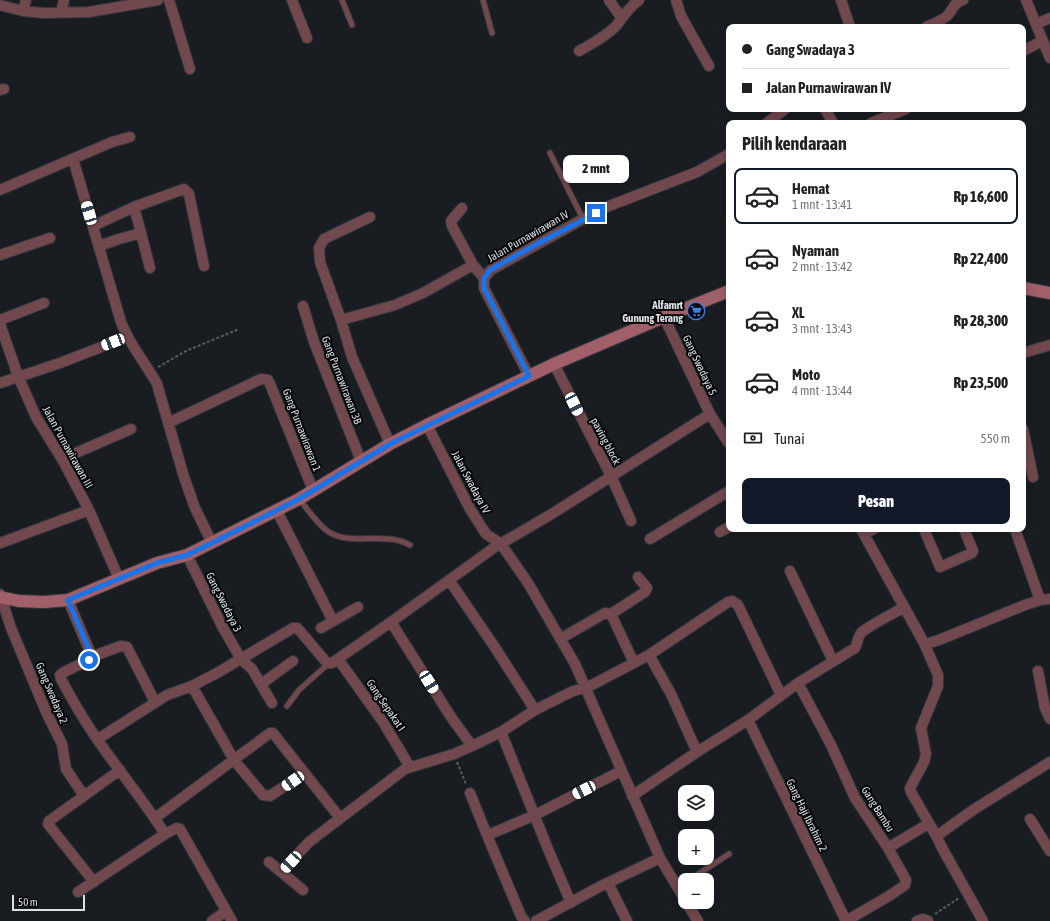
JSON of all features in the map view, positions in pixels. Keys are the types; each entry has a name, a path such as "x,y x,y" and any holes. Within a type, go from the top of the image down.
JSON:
{"street":[{"path":"23,11 26,0"},
{"path":"61,12 64,0"},
{"path":"0,5 23,11 89,12 158,0"},
{"path":"169,0 190,69"},
{"path":"292,0 307,38"},
{"path":"609,0 622,17"},
{"path":"579,51 606,34 616,25 629,7 638,0"},
{"path":"676,0 681,16 709,66"},
{"path":"841,0 849,24"},
{"path":"932,24 948,14 955,4 963,0"},
{"path":"1026,0 1050,58"},
{"path":"1036,24 1050,18"},
{"path":"1026,49 1042,41"},
{"path":"771,120 781,112"},
{"path":"878,120 898,112"},
{"path":"0,190 112,142 130,137"},
{"name":"Jalan Purnawirawan IV","path":"529,376 484,288 484,278 490,270 609,206 697,172 726,156"},
{"path":"74,159 121,322 127,337 157,384 184,477 195,508 212,543"},
{"path":"93,226 134,207 184,189 189,194 204,266"},
{"path":"134,207 150,268"},
{"path":"462,208 451,221 473,265 484,278"},
{"path":"370,217 324,239 319,248 320,262 352,356 390,444"},
{"path":"99,246 141,233"},
{"path":"0,255 50,238"},
{"path":"341,320 395,305 422,293 473,265"},
{"path":"1026,289 1050,293"},
{"path":"0,596 19,601 31,602 68,600 157,563 187,555 277,511 390,444 427,425 554,364 726,292"},
{"path":"0,320 44,303"},
{"name":"Gang Purnawirawan 3B","path":"303,306 314,342 361,461"},
{"name":"Gang Swadaya 5","path":"664,317 710,414 726,438"},
{"name":"Jalan Purnawirawan III","path":"0,324 18,376 36,416 62,459 89,510 119,579"},
{"path":"0,383 60,363 127,337"},
{"path":"1026,353 1050,345"},
{"name":"paving block","path":"554,364 611,476 631,521"},
{"name":"Gang Purnawirawan 1","path":"168,422 261,379 268,380 312,490"},
{"path":"98,739 167,695 192,686 293,628 297,628 327,663 338,659 500,544 550,515 710,414"},
{"name":"Jalan Swadaya IV","path":"427,425 470,509 486,534 500,544 528,583 560,639 586,688 660,858 678,881"},
{"path":"62,459 131,429"},
{"path":"1026,444 1033,477"},
{"path":"650,539 726,493"},
{"path":"0,543 89,510"},
{"path":"277,511 333,621"},
{"path":"720,532 726,529"},
{"path":"863,532 924,643 938,675 938,686 921,732 926,754 924,762 910,788 911,792 983,921"},
{"path":"925,532 940,567 972,553 973,551 965,532"},
{"path":"924,643 926,644 939,640 975,624 1045,600 1016,532"},
{"name":"Gang Swadaya 3","path":"187,555 223,628 241,659 252,669 272,703"},
{"path":"790,571 833,661"},
{"path":"560,639 605,613 611,614 645,592 647,588 638,577"},
{"path":"449,580 535,710"},
{"name":"Gang Swadaya 2","path":"0,596 11,628 46,714 62,744 66,769 84,796"},
{"path":"68,600 91,657"},
{"path":"281,872 309,842 405,769 454,754 501,732 535,710 573,691 586,688 649,655 722,605 732,600 738,605 781,695"},
{"path":"321,628 358,607"},
{"path":"632,796 748,720 798,683 855,648 859,637 864,630 904,607"},
{"path":"611,614 634,663"},
{"path":"391,622 451,717 472,746"},
{"path":"155,702 127,647 121,646 91,657 89,660 60,675 81,714 165,834"},
{"path":"649,655 671,694 697,752"},
{"name":"Gang Sepakat I","path":"338,659 384,722 410,767"},
{"path":"261,684 293,661"},
{"path":"1038,671 1045,708 1050,719"},
{"name":"Gang Bambu","path":"798,683 831,745 855,798 888,848 906,880 905,885 889,896 846,921"},
{"path":"192,686 234,760 263,795 270,796 304,773"},
{"name":"Gang Haji Ibrahim 2","path":"748,720 846,921"},
{"path":"501,732 571,902"},
{"path":"155,818 270,733 273,733 340,818"},
{"path":"938,839 938,835 941,832 1050,762"},
{"path":"94,882 48,824 49,821 120,770"},
{"path":"488,836 621,771"},
{"path":"470,793 488,836 488,840 521,916 525,921"},
{"path":"1030,819 1050,851"},
{"path":"888,848 928,824"},
{"path":"78,892 165,834 177,828 180,830 232,921"},
{"path":"536,921 608,883 660,858"},
{"path":"269,862 303,890"},
{"path":"608,883 627,921"},
{"name":"Jalan Swadaya IV","path":"690,909 698,921"},
{"path":"212,921 226,911"}],"lane":[{"path":"342,0 352,25"},
{"path":"483,0 492,33"},
{"path":"550,153 583,219"},
{"path":"299,499 327,531 350,538 395,539 410,546"},
{"path":"287,706 299,690 329,663"},
{"path":"700,873 729,854"}],"path":[{"path":"150,372 186,351 239,329"},
{"path":"454,754 470,793"},
{"path":"924,920 967,893"}],"place":[{"name":"Alfamrt Gunung Terang","path":"696,311"}],"route":[{"path":"89,660 91,657 90,652 68,600 157,563 187,555 212,543 299,499 390,444 529,376 484,288 484,278 490,270 596,213"}]}
